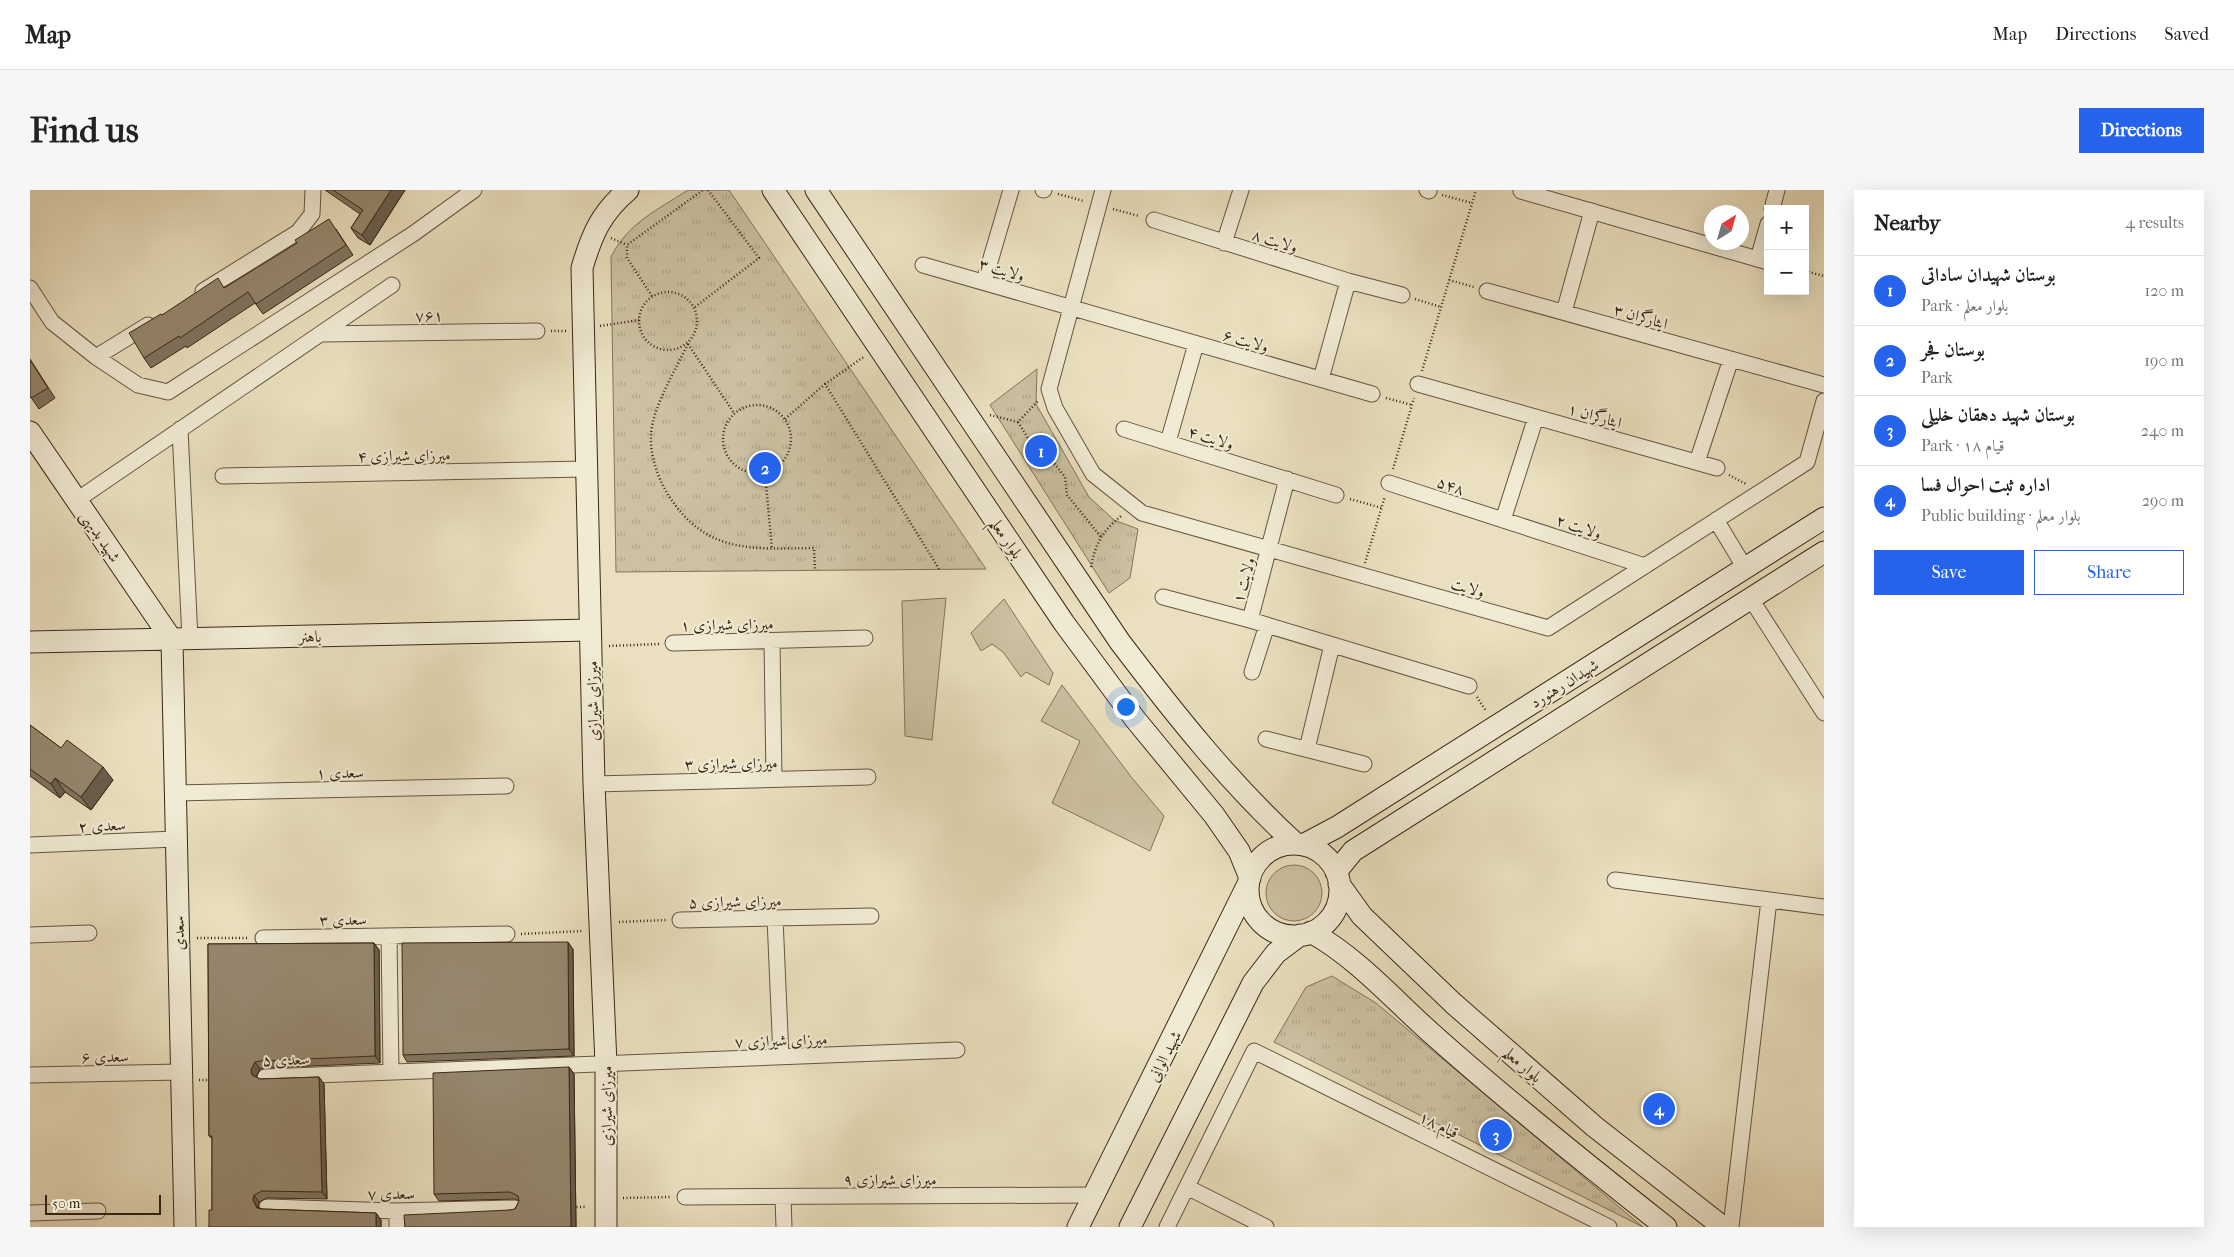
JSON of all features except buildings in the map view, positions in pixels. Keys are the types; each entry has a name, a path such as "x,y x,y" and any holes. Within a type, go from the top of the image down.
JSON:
{"street":[{"path":"189,300 298,232 312,214 314,190"},
{"path":"30,288 52,322 96,357 138,385 168,392 413,234 474,190"},
{"name":"میرزای شیرازی","path":"606,1211 606,1064 594,784 582,268 593,233 612,204 628,190"},
{"name":"بلوار معلم","path":"773,190 1092,662 1214,815 1234,843 1249,881"},
{"path":"816,190 966,416 1126,650 1242,791 1299,845 1321,854 1338,878 1336,908 1322,926 1305,934 1276,953 1252,983 1130,1227"},
{"path":"984,282 1011,190"},
{"path":"1049,389 1103,190"},
{"path":"1224,242 1241,190"},
{"path":"1521,190 1763,261"},
{"path":"1773,205 1777,190"},
{"path":"1564,312 1592,211"},
{"name":"ولایت ۸","path":"1154,220 1348,281 1402,295"},
{"name":"ولایت ۳","path":"923,265 1071,308"},
{"path":"1321,379 1348,281"},
{"path":"76,500 392,285"},
{"name":"ایثارگران ۳","path":"1487,291 1824,385"},
{"name":"ولایت ۶","path":"1071,308 1372,394"},
{"path":"96,357 164,315"},
{"name":"۷۶۱","path":"321,334 537,331"},
{"path":"1168,442 1196,344"},
{"path":"1697,462 1731,359"},
{"name":"ایثارگران ۱","path":"1418,384 1716,468"},
{"name":"ولایت","path":"1049,389 1055,408 1093,474 1142,513 1548,628 1807,462 1824,401"},
{"path":"1503,520 1536,417"},
{"path":"180,429 181,639"},
{"name":"ولایت ۴","path":"1124,429 1336,495"},
{"name":"شهید بدیهی","path":"30,432 76,500 181,639"},
{"name":"میرزای شیرازی ۴","path":"223,476 586,470"},
{"path":"1270,549 1287,479"},
{"name":"۵۴۸","path":"1389,483 1503,520"},
{"name":"شهیدان رهنورد","path":"1299,845 1337,827 1824,518"},
{"name":"ولایت ۲","path":"1503,520 1645,566"},
{"path":"1716,520 1745,568"},
{"name":"ولایت ۱","path":"1250,620 1270,549"},
{"name":"شهیدان رهنورد","path":"1338,878 1353,851 1824,552"},
{"path":"1163,597 1250,620 1468,686"},
{"path":"1751,599 1824,713"},
{"path":"1252,672 1267,625"},
{"name":"باهنر","path":"30,642 181,639 590,638"},
{"name":"میرزای شیرازی ۱","path":"672,643 866,638"},
{"name":"سعدی","path":"181,639 175,793 185,1227"},
{"path":"772,640 774,779"},
{"path":"1306,749 1332,645"},
{"path":"1266,739 1364,764"},
{"name":"میرزای شیرازی ۳","path":"594,784 868,777"},
{"name":"سعدی ۱","path":"175,793 506,786"},
{"name":"سعدی ۲","path":"30,845 176,839"},
{"path":"1299,845 1276,847 1265,853 1257,862 1249,881 1251,907 1261,922 1276,932 1305,934 1337,946 1429,1031 1572,1154 1666,1227"},
{"name":"بلوار معلم","path":"1338,878 1362,916 1454,1004 1595,1127 1723,1227"},
{"path":"1616,880 1824,907"},
{"name":"شهید الوانی","path":"1078,1227 1249,881"},
{"path":"1731,1227 1769,900"},
{"name":"میرزای شیرازی ۵","path":"680,920 871,916"},
{"path":"776,918 781,1057"},
{"path":"30,935 89,933"},
{"name":"سعدی ۳","path":"263,938 507,934"},
{"path":"388,936 391,1072"},
{"name":"میرزای شیرازی ۷","path":"391,1072 957,1050"},
{"name":"قیام ۱۸","path":"1187,1186 1254,1052 1609,1227"},
{"name":"سعدی ۵","path":"265,1077 391,1072"},
{"name":"سعدی ۶","path":"30,1075 182,1077"},
{"path":"1166,1227 1187,1186 1266,1227"},
{"name":"میرزای شیرازی ۹","path":"685,1197 1094,1194"},
{"path":"783,1197 784,1227"},
{"name":"سعدی ۷","path":"267,1207 397,1211 515,1208"},
{"path":"30,1213 98,1211"},
{"path":"397,1211 397,1227"}],"path":[{"path":"652,296 627,258 627,245 703,190"},
{"path":"695,307 759,258 708,190"},
{"path":"1044,190 1154,220"},
{"path":"1428,190 1472,203"},
{"path":"1809,273 1824,276"},
{"path":"1449,280 1487,291"},
{"path":"688,344 670,351 660,350 644,338 639,320 640,311 652,296 661,292 676,293 689,300 695,307 698,327 658,404 651,434 652,456 663,487 680,514 708,537 740,547 814,548 815,570"},
{"path":"1402,295 1441,307"},
{"path":"537,331 583,331 611,322 639,320"},
{"path":"688,344 734,413"},
{"path":"785,419 825,384 879,347"},
{"path":"825,384 939,569"},
{"path":"1018,422 1049,389"},
{"path":"1372,394 1412,405"},
{"path":"762,406 777,412 785,419 790,429 789,451 776,468 765,473 744,471 734,465 727,456 723,445 723,433 727,422 734,413 744,407 762,406"},
{"path":"966,416 985,414 1018,422 1031,442 1050,458 1065,477 1067,495 1101,537"},
{"path":"1716,468 1745,483 1754,496"},
{"path":"765,473 772,548"},
{"path":"1336,495 1382,508"},
{"path":"1086,593 1095,545 1107,528 1122,515 1136,508"},
{"name":"میرزای شیرازی ۱","path":"590,638 672,643"},
{"path":"1468,686 1497,726"},
{"name":"میرزای شیرازی ۵","path":"507,934 680,920"},
{"path":"179,938 263,938"},
{"path":"182,1077 219,1079"},
{"path":"570,1207 606,1211 685,1197"}],"green space":[{"path":"688,190 729,190 986,569 616,572 611,257 626,235 644,218"},
{"path":"1037,369 1036,404 1089,497 1114,520 1138,529 1130,578 1109,593 990,405"},
{"path":"946,598 932,740 905,736 902,601"},
{"path":"1004,599 1053,673 1049,685 1026,672 1021,677 1003,652 992,644 981,651 971,633"},
{"path":"1062,685 1132,778 1164,816 1150,851 1052,803 1080,741 1041,721"},
{"path":"1288,865 1300,865 1310,869 1318,877 1322,893 1318,909 1310,917 1300,921 1288,921 1278,917 1270,909 1266,899 1266,887 1270,877 1278,869"},
{"path":"1332,976 1376,1003 1643,1227 1274,1042 1306,987"}],"place":[{"name":"بوستان شهیدان ساداتی","path":"1041,451"},
{"name":"بوستان فجر","path":"765,468"},
{"name":"اداره ثبت احوال فسا","path":"1659,1109"},
{"name":"بوستان شهید دهقان خلیلی","path":"1496,1135"}]}
